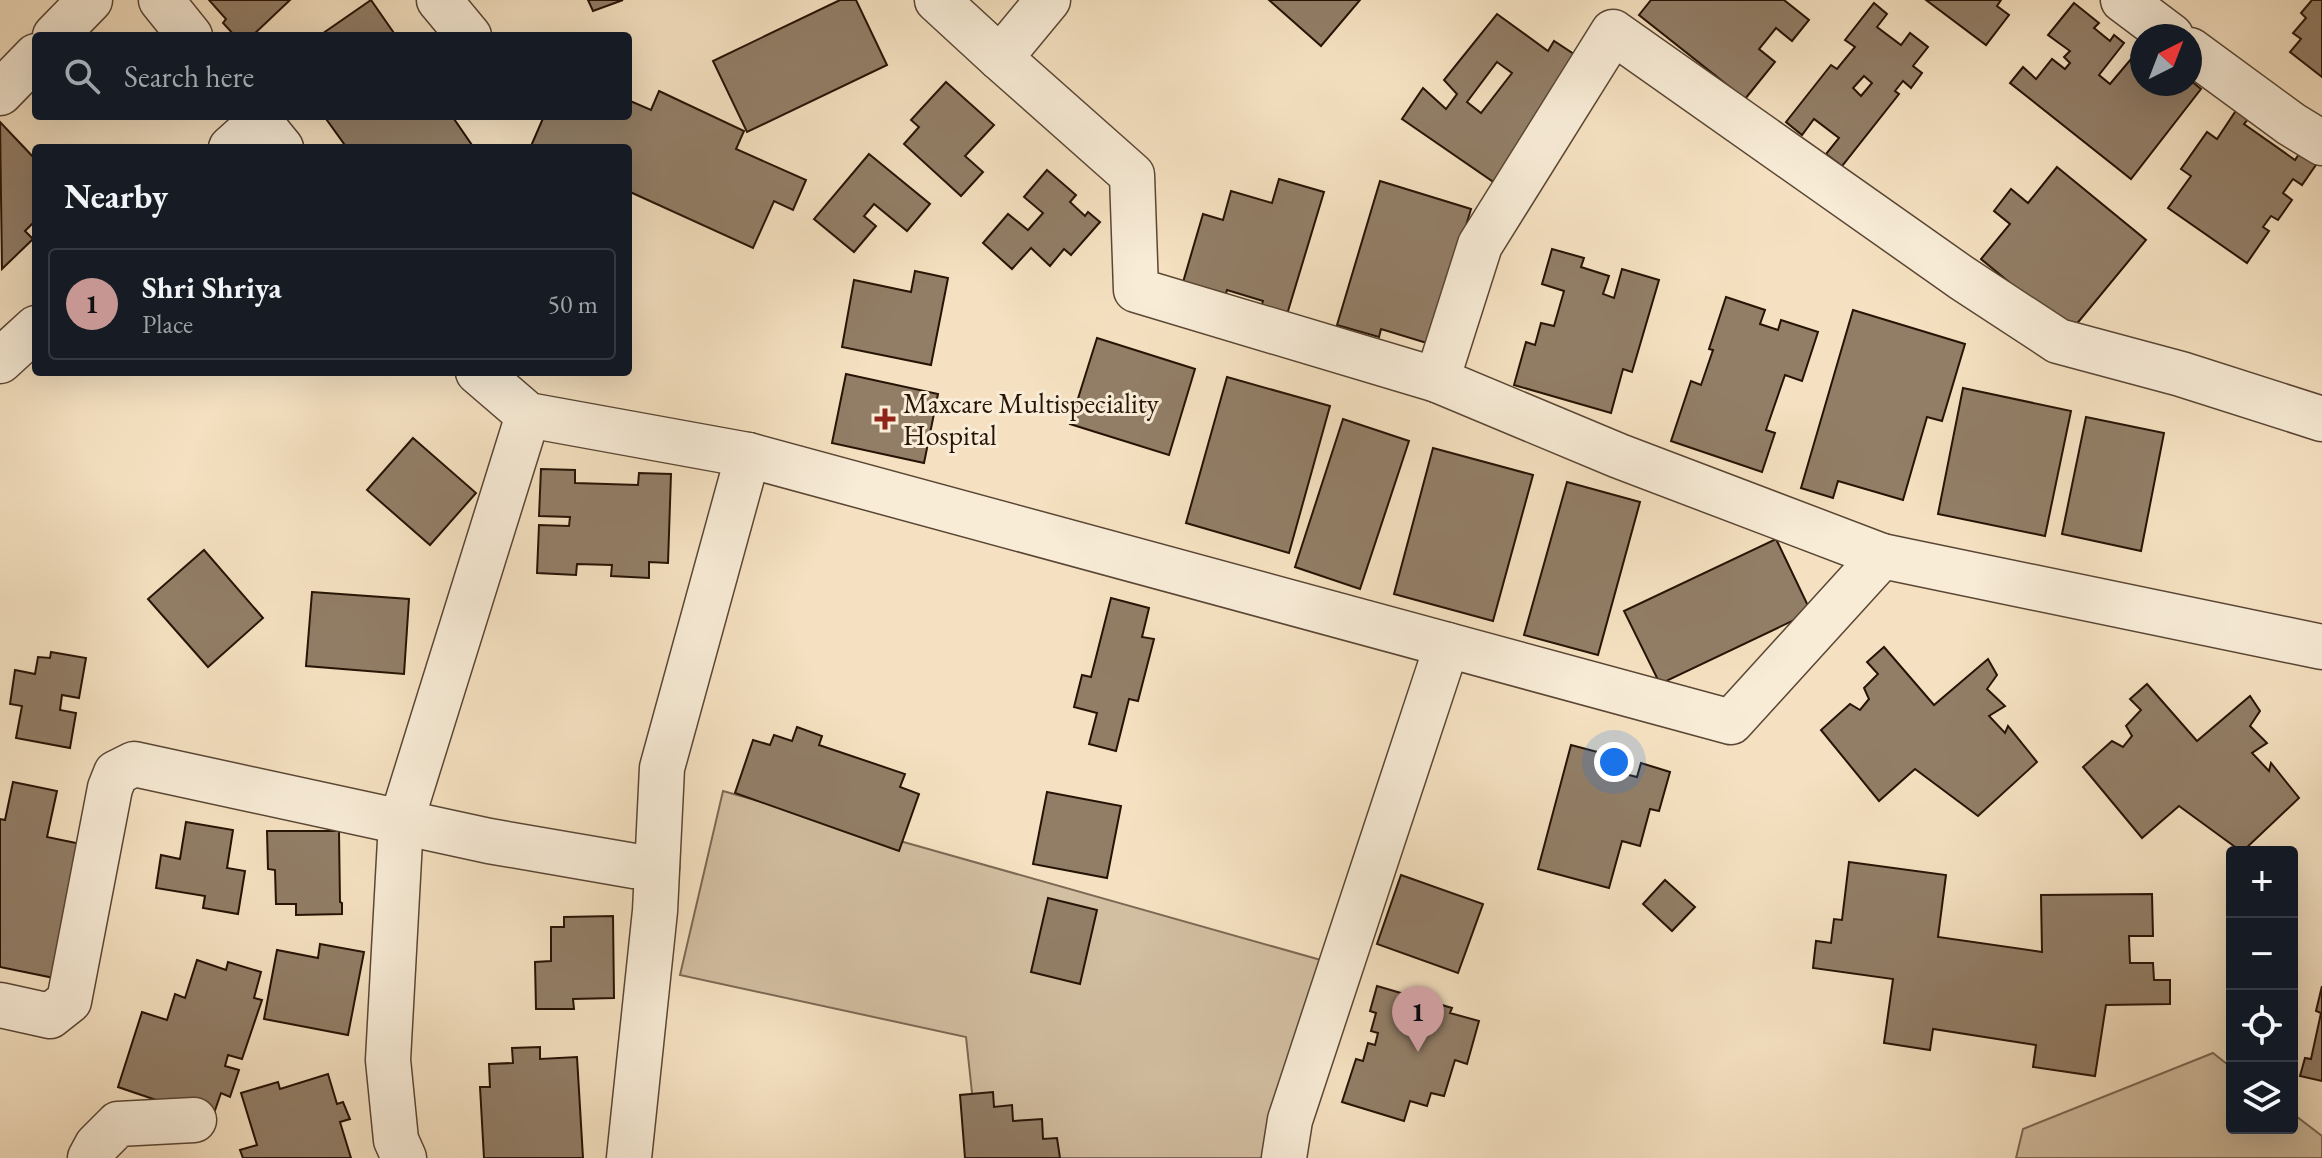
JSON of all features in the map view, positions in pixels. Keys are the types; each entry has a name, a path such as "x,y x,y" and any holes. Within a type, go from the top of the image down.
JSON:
{"street":[{"path":"59,32 90,0"},
{"path":"161,0 187,32"},
{"path":"439,0 466,32"},
{"path":"937,0 1132,175 1136,290 1437,380 1619,456 1882,556 2322,647"},
{"path":"1000,58 1048,0"},
{"path":"2123,0 2155,24"},
{"path":"1437,380 1480,245 1619,16 1949,269 2058,341 2181,374 2322,419"},
{"path":"2202,59 2322,143"},
{"path":"0,93 32,60"},
{"path":"0,361 32,332"},
{"path":"483,376 528,415 748,455 1731,722 1882,556"},
{"path":"404,1158 396,1140 388,1060 401,822 528,415"},
{"path":"629,1158 657,867 662,768 748,455"},
{"path":"1284,1158 1290,1120 1447,645"},
{"path":"0,1005 50,1016 69,1001 110,788 116,773 134,764 504,844 634,866 657,867"},
{"path":"90,1158 97,1145 118,1124 194,1120"}],"shaded area":[{"path":"723,791 1342,966 1277,1158 979,1158 966,1037 680,975"},
{"path":"2213,1053 2226,1063 2226,1134 2298,1134 2298,1118 2322,1136 2322,1158 2016,1158 2023,1129"}],"building":[{"path":"209,0 290,0 256,32 231,32 223,23 226,19"},
{"path":"371,0 393,32 325,32"},
{"path":"588,0 623,0 593,11"},
{"path":"840,0 856,0 887,65 747,132 713,61"},
{"path":"1269,0 1360,0 1321,46"},
{"path":"1651,0 1784,0 1809,20 1792,41 1776,28 1759,49 1775,62 1745,99 1639,15"},
{"path":"1926,0 2001,0 1997,6 2009,15 1986,45"},
{"path":"2312,0 2322,0 2322,77 2290,52 2301,39 2293,33 2306,18 2301,13"},
{"path":"1874,3 1887,14 1877,27 1901,45 1910,33 1928,47 1913,66 1922,73 1911,88 1903,81 1895,91 1899,94 1842,166 1826,154 1839,138 1814,119 1802,135 1786,122 1831,65 1837,69 1855,47 1845,40","holes":["1864,76 1872,83 1861,96 1853,88"]},
{"path":"2074,3 2099,23 2094,28 2110,41 2114,35 2124,43 2099,75 2110,84 2130,60 2130,96 2196,96 2131,179 2010,83 2023,67 2036,79 2052,59 2065,69 2070,63 2064,57 2070,51 2048,35"},
{"path":"1497,14 1548,51 1554,41 1580,58 1495,183 1402,119 1423,88 1446,109 1457,94 1444,80","holes":["1497,62 1512,73 1481,113 1467,102"]},
{"path":"946,82 994,125 965,156 983,172 961,196 904,144 919,127 911,120"},
{"path":"659,91 744,131 736,149 806,180 793,210 774,201 753,248 632,193 632,144 532,144 542,120 632,120 632,102 651,110"},
{"path":"2241,103 2254,112 2244,124 2295,160 2303,148 2320,159 2302,185 2293,179 2283,193 2292,200 2278,220 2271,216 2263,227 2269,231 2247,263 2168,208 2191,176 2181,169 2207,132 2217,139"},
{"path":"327,120 455,120 471,144 344,144"},
{"path":"0,122 32,156 32,224 25,231 32,240 2,269"},
{"path":"869,154 930,204 907,231 874,204 864,216 876,226 854,252 814,219"},
{"path":"2057,167 2146,240 2070,332 1981,259 2010,224 1994,211 2011,189 2028,203"},
{"path":"1047,170 1076,195 1070,202 1085,216 1088,212 1100,222 1071,255 1064,249 1050,266 1031,248 1012,269 983,243 1008,214 1028,230 1043,213 1024,197"},
{"path":"1279,179 1324,192 1285,321 1259,313 1263,301 1227,290 1223,303 1181,289 1203,214 1223,220 1231,191 1272,203"},
{"path":"1380,181 1471,209 1430,344 1381,329 1379,337 1337,325"},
{"path":"1552,249 1584,258 1581,267 1609,276 1603,294 1614,298 1622,269 1659,280 1632,372 1623,369 1611,413 1514,385 1526,342 1535,345 1541,323 1554,326 1564,291 1542,284"},
{"path":"915,271 948,278 931,365 842,347 854,280 911,292"},
{"path":"1726,297 1765,310 1760,324 1778,330 1781,320 1818,332 1802,381 1785,375 1766,430 1775,433 1762,472 1671,441 1691,381 1701,385"},
{"path":"1853,310 1965,344 1942,421 1927,417 1903,500 1838,481 1833,498 1801,488"},
{"path":"1097,338 1195,369 1169,455 1070,424"},
{"path":"846,374 938,394 924,463 832,443"},
{"path":"1227,377 1330,406 1289,553 1186,523"},
{"path":"1963,388 2071,411 2045,536 1938,514"},
{"path":"2086,417 2164,433 2141,551 2062,534"},
{"path":"1343,419 1409,441 1360,589 1295,567"},
{"path":"413,438 476,493 430,545 367,490"},
{"path":"1433,448 1533,475 1493,621 1394,594"},
{"path":"541,469 575,470 575,483 638,485 639,473 671,474 668,563 649,562 649,578 611,576 612,565 577,564 576,575 537,573 539,525 569,526 570,517 539,516"},
{"path":"1567,482 1640,502 1598,655 1524,635"},
{"path":"1776,539 1811,612 1660,684 1624,611"},
{"path":"204,550 263,618 208,667 148,599"},
{"path":"312,592 409,599 404,674 306,666"},
{"path":"1111,598 1149,608 1142,637 1154,639 1138,701 1129,699 1116,751 1089,744 1097,713 1074,707 1082,675 1091,677"},
{"path":"1884,647 1934,705 1988,659 1997,675 1987,689 2005,706 1989,716 2005,733 2008,726 2037,762 1978,816 1915,769 1879,801 1821,730 1850,704 1860,710 1869,699 1864,688 1878,674 1867,662"},
{"path":"51,652 86,658 79,698 62,695 60,710 76,713 70,748 16,738 22,706 10,704 15,670 35,674 38,657 50,658"},
{"path":"2147,684 2197,741 2250,696 2260,711 2250,726 2267,743 2252,753 2269,771 2271,763 2299,798 2248,846 2234,846 2179,806 2142,838 2083,767 2112,741 2123,747 2132,736 2126,726 2141,710 2130,699"},
{"path":"797,727 822,736 819,745 905,774 900,787 919,794 899,851 735,793 753,740 770,745 774,735 792,741"},
{"path":"1571,745 1605,754 1601,768 1637,777 1641,763 1670,772 1659,811 1650,809 1640,846 1622,841 1609,888 1538,869"},
{"path":"13,782 57,791 47,837 81,844 54,978 0,967 0,819 5,820"},
{"path":"1047,792 1121,806 1107,878 1033,864"},
{"path":"186,822 233,830 227,868 245,871 238,914 203,908 205,896 156,888 161,855 180,859"},
{"path":"267,831 339,831 342,914 296,915 296,904 276,904 275,870 268,869"},
{"path":"1849,862 1946,875 1938,937 2042,952 2041,895 2152,894 2153,936 2129,936 2130,963 2153,963 2154,980 2170,980 2170,1004 2106,1005 2095,1076 2033,1067 2036,1045 1933,1029 1930,1050 1884,1043 1893,979 1813,968 1816,941 1831,943 1834,919 1842,920"},
{"path":"1401,875 1483,904 1458,973 1377,944"},
{"path":"1665,880 1695,907 1672,931 1643,904"},
{"path":"1048,898 1097,910 1080,984 1031,972"},
{"path":"613,916 614,998 573,999 574,1009 536,1009 535,962 551,961 551,927 564,927 564,917"},
{"path":"320,944 364,952 348,1035 264,1019 277,950 318,958"},
{"path":"197,960 226,970 228,962 261,972 254,998 262,1000 242,1059 228,1055 225,1066 239,1070 230,1097 221,1093 212,1119 118,1087 142,1012 167,1020 175,994 185,998"},
{"path":"1377,986 1452,1008 1450,1013 1479,1021 1467,1064 1455,1060 1444,1096 1431,1093 1427,1106 1410,1101 1404,1121 1342,1102 1356,1059 1363,1061 1368,1043 1375,1045 1378,1033 1371,1031 1376,1013 1370,1011"},
{"path":"2322,986 2322,1081 2300,1076 2305,1058 2311,1059 2321,1013 2316,1011"},
{"path":"540,1047 540,1059 577,1057 583,1158 484,1158 480,1087 490,1087 489,1064 513,1063 512,1048"},
{"path":"328,1074 337,1104 343,1102 350,1119 340,1122 351,1158 243,1158 240,1150 257,1145 241,1093 278,1082 280,1089"},
{"path":"993,1092 994,1107 1012,1105 1013,1121 1042,1119 1043,1139 1057,1138 1060,1158 965,1158 960,1095"}],"place":[{"name":"Maxcare Multispeciality Hospital","path":"885,419"},
{"name":"Shri Shriya","path":"1418,1052"}]}
